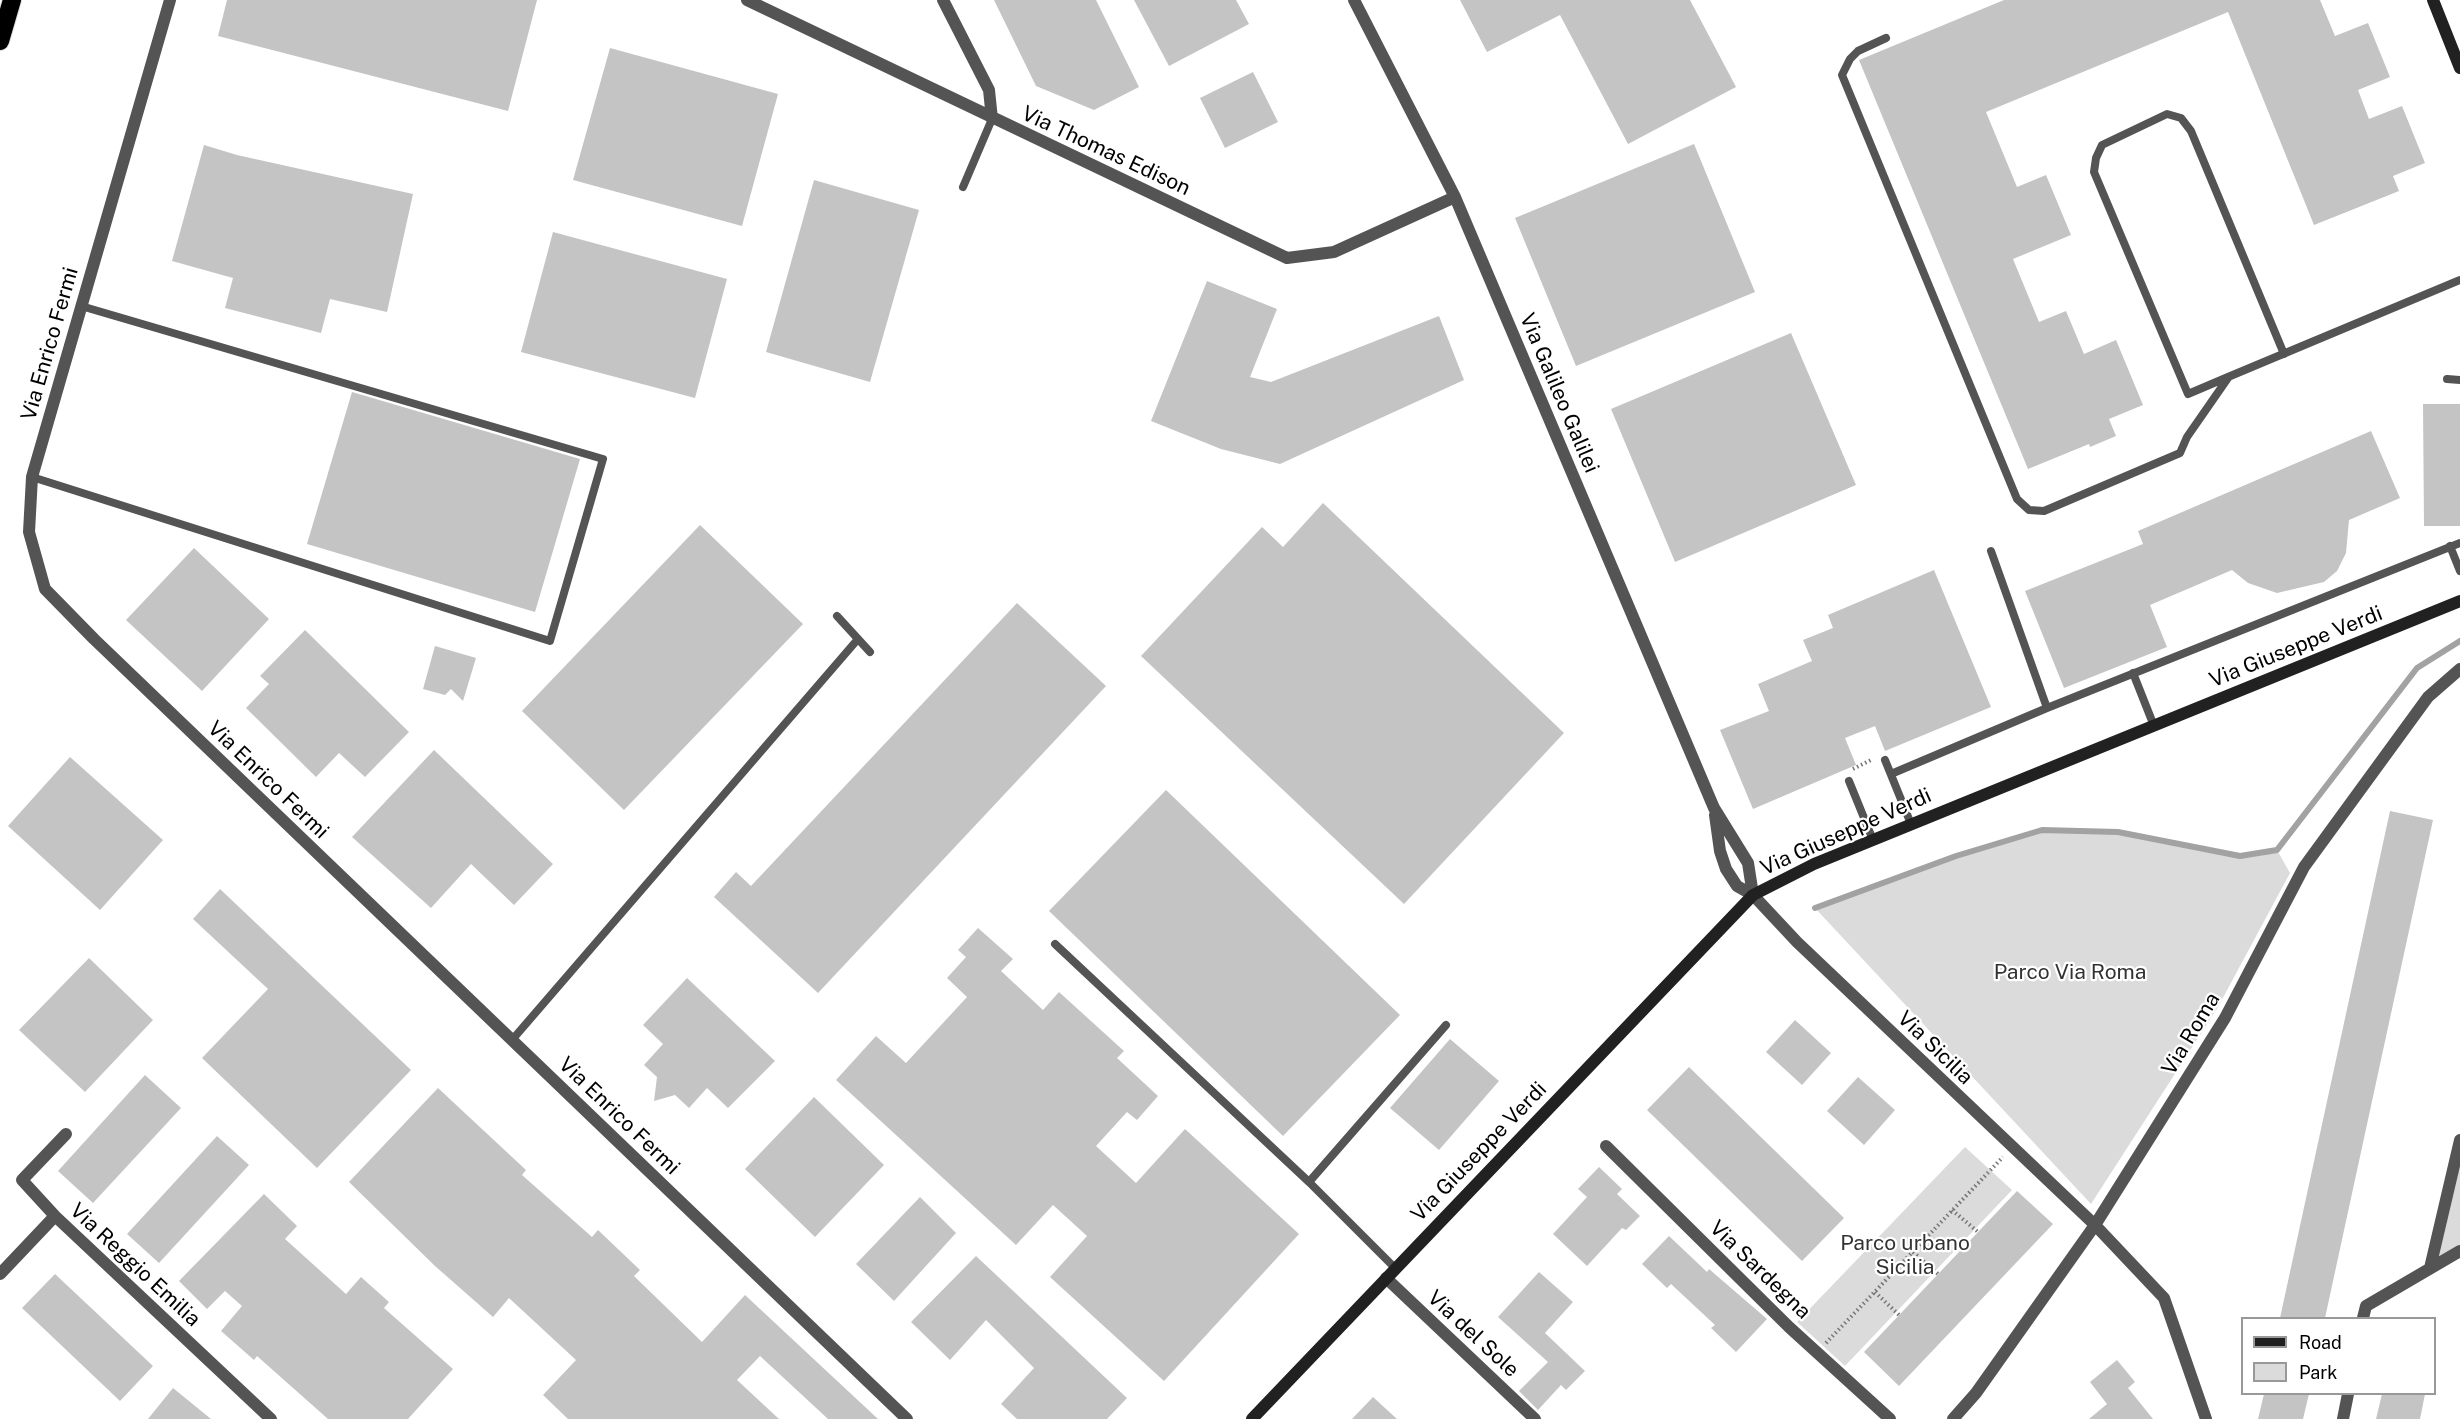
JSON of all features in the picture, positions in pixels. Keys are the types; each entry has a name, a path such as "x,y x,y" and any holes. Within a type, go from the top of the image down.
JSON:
{"highway":[{"path":"0,41 12,0"}],"main road":[{"path":"2433,0 2460,68"},
{"name":"Via Giuseppe Verdi","path":"1252,1419 1753,896 1814,864 2460,601"}],"street":[{"name":"Via Enrico Fermi","path":"170,0 32,477 29,532 45,589 94,639 907,1419"},
{"name":"Via Thomas Edison","path":"747,0 1287,258 1334,252 1455,197"},
{"path":"943,0 989,90 992,119"},
{"name":"Via Galileo Galilei","path":"1354,0 1455,197 1714,808 1748,863 1753,896"},
{"name":"Via Roma","path":"1953,1419 1976,1393 2094,1225 2225,1018 2304,867 2428,697 2460,669"},
{"name":"Via Galileo Galilei","path":"1714,808 1720,851 1726,869 1737,886 1753,896"},
{"name":"Via Sicilia","path":"1753,896 1797,942 2094,1225 2164,1298 2206,1419"},
{"name":"Via Reggio Emilia","path":"66,1134 21,1180 55,1216 271,1419"},
{"path":"2430,1268 2460,1140"},
{"name":"Via Sardegna","path":"1606,1146 1890,1419"},
{"path":"0,1274 55,1216"},
{"path":"2363,1317 2366,1306 2460,1251"},
{"name":"Via del Sole","path":"1386,1278 1534,1419"},
{"path":"2343,1419 2348,1395"}],"lane":[{"path":"1886,38 1858,51 1850,59 1842,75 2017,499 2029,510 2044,511 2180,453 2187,436 2228,377"},
{"path":"2283,354 2191,131 2181,118 2167,114 2102,145 2096,158 2094,172 2188,394 2460,280"},
{"path":"963,187 992,119"},
{"path":"32,477 550,641 600,470 603,459 81,306"},
{"path":"2447,379 2460,380"},
{"path":"1891,774 2133,673 2460,543"},
{"path":"2450,546 2460,571"},
{"path":"1991,552 2047,708"},
{"path":"837,616 870,652"},
{"path":"512,1040 858,639"},
{"path":"2133,673 2154,726"},
{"path":"1885,760 1911,824"},
{"path":"1849,781 1873,840"},
{"path":"1054,944 1309,1182 1395,1268"},
{"path":"1309,1182 1446,1025"}],"path":[{"path":"1849,781 1852,770 1864,762 1875,758 1885,760"},
{"path":"1818,1352 2012,1148"},
{"path":"1952,1210 1978,1232"},
{"path":"1913,1252 1938,1274"},
{"path":"1875,1292 1899,1315"}],"green space":[{"name":"Parco Via Roma","path":"2042,830 2118,832 2239,856 2277,850 2290,873 2218,1007 2091,1204 1815,908 1956,856"},
{"path":"2460,1133 2460,1251 2430,1268"},
{"name":"Parco urbano Sicilia","path":"1965,1147 2012,1190 1845,1366 1797,1322"}],"building":[{"path":"227,0 537,0 508,111 218,36"},
{"path":"994,0 1096,0 1139,87 1094,110 1036,86"},
{"path":"1134,0 1236,0 1249,24 1169,66"},
{"path":"1460,0 1690,0 1736,87 1628,144 1560,15 1487,52"},
{"path":"2004,0 2320,0 2335,36 2368,23 2390,77 2358,90 2369,119 2402,106 2425,163 2393,176 2399,191 2314,225 2228,12 1986,112 2017,187 2046,175 2071,235 2013,259 2039,322 2066,311 2084,354 2116,340 2143,405 2109,419 2116,436 2090,447 2089,444 2028,469 1859,60"},
{"path":"610,48 778,94 742,226 573,180"},
{"path":"1253,72 1278,122 1225,148 1200,98"},
{"path":"1694,144 1755,292 1576,366 1515,218"},
{"path":"204,145 237,155 413,194 387,312 330,299 321,333 225,308 233,278 172,261"},
{"path":"814,180 919,210 870,382 766,352"},
{"path":"553,232 727,279 695,398 521,352"},
{"path":"1207,281 1277,309 1250,377 1271,382 1439,316 1464,380 1280,464 1221,449 1151,421"},
{"path":"1791,333 1856,485 1675,562 1611,409"},
{"path":"352,392 580,459 535,612 307,544"},
{"path":"2423,404 2460,404 2460,526 2424,526"},
{"path":"2371,431 2400,498 2349,520 2346,553 2337,571 2324,582 2277,593 2248,583 2232,570 2150,605 2167,647 2064,688 2025,591 2143,544 2138,531"},
{"path":"1323,503 1564,733 1404,904 1141,656 1262,527 1283,547"},
{"path":"700,525 803,624 624,810 522,711"},
{"path":"194,548 269,619 202,691 126,620"},
{"path":"1934,570 1991,707 1885,751 1875,726 1845,738 1856,765 1753,809 1720,730 1769,711 1758,684 1812,661 1803,640 1833,628 1828,615"},
{"path":"1017,603 1106,686 818,993 714,897 736,872 751,886"},
{"path":"305,630 409,732 365,777 339,753 316,777 246,708 269,684 260,676"},
{"path":"435,646 476,658 463,701 451,689 445,695 423,689"},
{"path":"434,750 553,864 514,905 471,864 431,908 352,837"},
{"path":"70,757 163,840 100,910 8,826"},
{"path":"1166,790 1400,1015 1283,1136 1049,911"},
{"path":"2390,811 2433,820 2325,1317 2280,1317"},
{"path":"220,889 411,1070 317,1168 202,1058 268,989 193,919"},
{"path":"978,928 1013,959 1001,971 1043,1010 1059,992 1124,1051 1117,1058 1158,1096 1137,1120 1127,1112 1096,1146 1136,1183 1185,1129 1299,1234 1164,1381 1050,1277 1087,1236 1053,1205 1016,1245 836,1080 876,1036 906,1063 967,997 947,978 966,957 958,950"},
{"path":"89,958 153,1020 85,1092 19,1030"},
{"path":"687,978 775,1061 728,1108 707,1088 689,1108 675,1095 654,1101 657,1077 644,1065 663,1044 643,1025"},
{"path":"1795,1020 1831,1053 1802,1085 1766,1052"},
{"path":"1450,1039 1499,1081 1439,1150 1390,1108"},
{"path":"1689,1067 1844,1218 1802,1261 1647,1110"},
{"path":"145,1075 181,1108 93,1203 58,1171"},
{"path":"1858,1077 1895,1110 1864,1145 1827,1111"},
{"path":"438,1088 526,1170 522,1175 592,1237 598,1230 640,1270 634,1276 702,1342 745,1295 878,1419 828,1419 760,1356 737,1380 779,1419 568,1419 543,1395 576,1360 509,1298 493,1317 435,1266 349,1182"},
{"path":"814,1097 884,1165 815,1237 745,1169"},
{"path":"217,1136 249,1165 159,1263 127,1234"},
{"path":"1599,1167 1622,1189 1617,1194 1640,1216 1626,1230 1622,1228 1587,1266 1553,1234 1587,1197 1578,1189"},
{"path":"2017,1191 2053,1224 1899,1386 1864,1352"},
{"path":"264,1194 297,1226 285,1239 346,1294 361,1277 389,1302 384,1308 453,1369 408,1419 328,1419 257,1356 254,1360 221,1331 242,1306 225,1291 207,1309 179,1281"},
{"path":"920,1197 956,1233 894,1301 856,1264"},
{"path":"1669,1236 1707,1272 1709,1269 1767,1319 1736,1352 1711,1328 1715,1325 1671,1284 1667,1288 1642,1264"},
{"path":"976,1256 1127,1398 1107,1419 1017,1419 1001,1404 1034,1368 986,1320 950,1360 911,1322"},
{"path":"1539,1272 1573,1302 1545,1333 1585,1371 1566,1390 1561,1385 1538,1410 1519,1391 1548,1362 1498,1317"},
{"path":"55,1274 153,1366 120,1401 22,1308"},
{"path":"2117,1360 2135,1382 2128,1388 2153,1419 2089,1419 2107,1404 2090,1382"},
{"path":"173,1388 211,1419 148,1419"},
{"path":"2264,1395 2309,1395 2303,1419 2258,1419"},
{"path":"2382,1395 2425,1395 2420,1419 2376,1419"},
{"path":"1373,1397 1397,1419 1352,1419"}],"waterway":[{"path":"1815,908 1956,856 2042,830 2118,832 2240,856 2277,850 2417,668 2460,641"}]}
